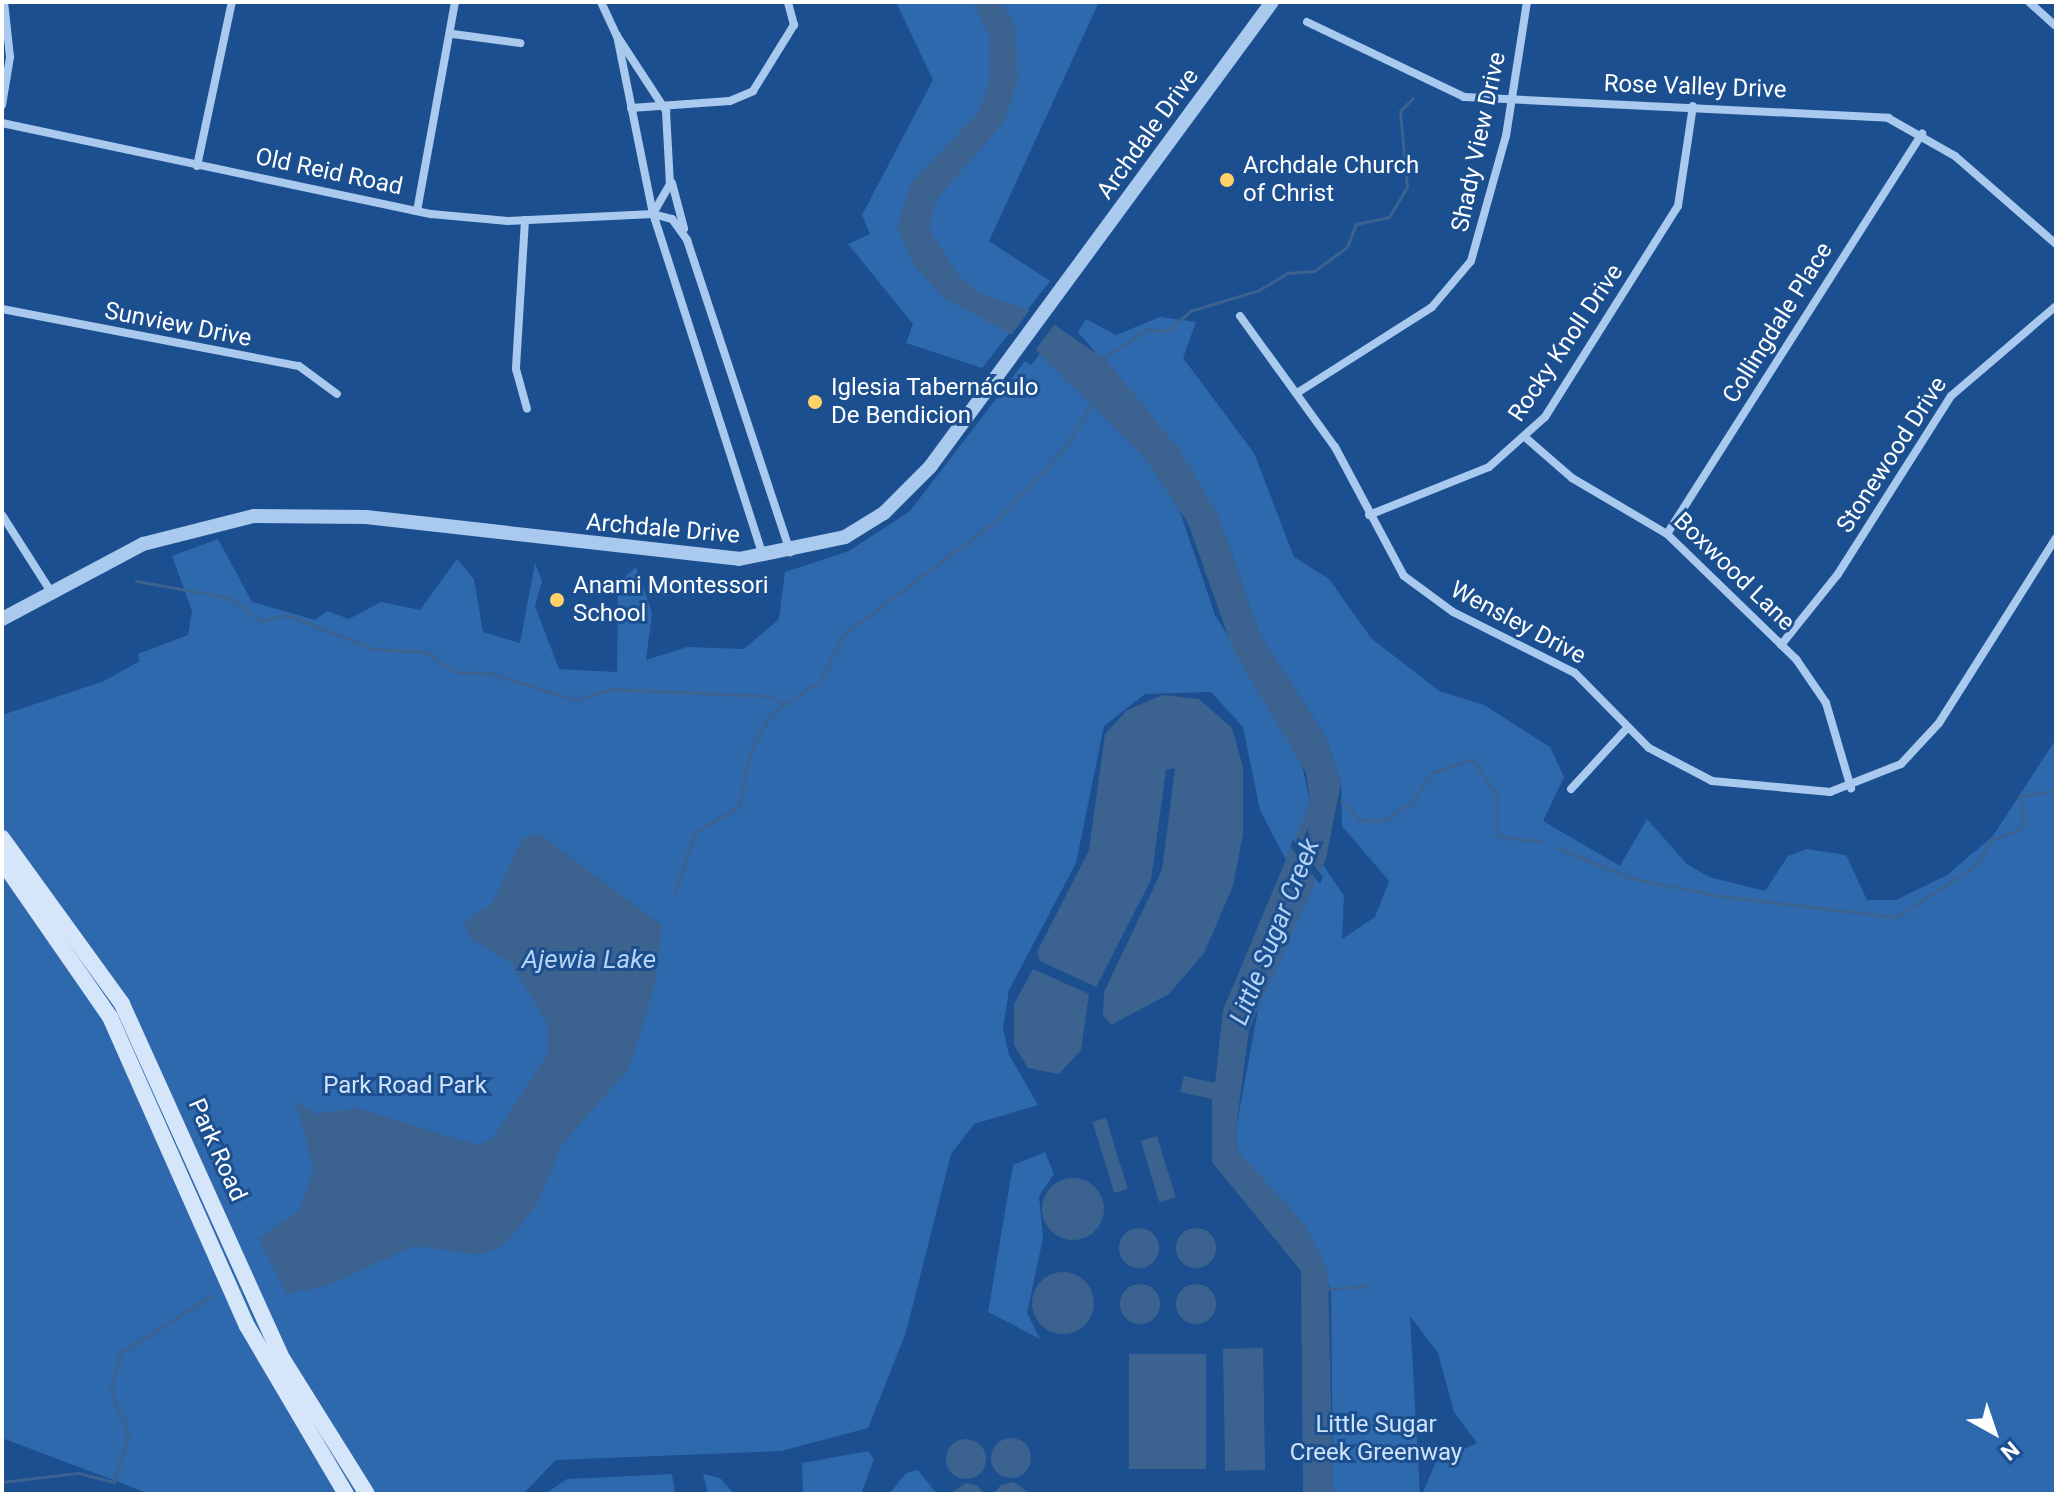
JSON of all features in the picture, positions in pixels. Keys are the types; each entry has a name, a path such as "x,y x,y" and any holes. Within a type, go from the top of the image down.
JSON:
{"main road":[{"name":"Park Road","path":"2,838 118,996 282,1358 367,1494"},
{"name":"Park Road","path":"2,861 110,1017 247,1326 346,1494"}],"street":[{"path":"2,105 10,57 4,2"},
{"path":"197,166 232,2"},
{"path":"417,211 453,34 455,2"},
{"path":"601,2 617,36 664,105 671,177 687,240 791,553"},
{"path":"631,108 730,101 753,91 794,25 788,2"},
{"name":"Archdale Drive","path":"2,619 155,540 272,515 355,516 601,547 763,557 791,553 845,537 903,497 1012,358 1272,2"},
{"name":"Shady View Drive","path":"1297,393 1432,307 1460,279 1479,242 1513,101 1527,2"},
{"path":"2029,2 2056,26"},
{"name":"Rose Valley Drive","path":"1307,22 1445,91 1513,101 1868,113 1922,133 2056,244"},
{"path":"453,34 520,43"},
{"path":"617,36 653,214 763,557"},
{"name":"Rocky Knoll Drive","path":"1369,515 1466,479 1526,438 1673,216 1688,173 1693,106"},
{"name":"Old Reid Road","path":"2,123 417,211 525,220 653,214"},
{"name":"Collingdale Place","path":"1667,534 1922,133"},
{"path":"653,214 671,177"},
{"path":"653,214 672,219 687,240"},
{"path":"525,220 516,369 527,409"},
{"name":"Stonewood Drive","path":"1781,645 1838,574 1951,396 2056,306"},
{"name":"Sunview Drive","path":"2,309 299,366 337,394"},
{"name":"Wensley Drive","path":"1240,316 1297,393 1369,515 1391,560 1419,591 1575,673 1667,761 1712,781 1809,793 1851,788 1892,770 1923,743 2056,538"},
{"name":"Boxwood Lane","path":"1526,438 1572,478 1667,534 1781,645 1826,703 1851,788"},
{"path":"2,515 51,592"},
{"path":"1571,789 1628,727"}],"green space":[{"path":"896,2 1099,2 989,241 1050,281 982,368 906,343 913,324 848,244 870,234 862,215 933,80"},
{"name":"Little Sugar Creek Greenway","path":"1160,317 1196,322 1183,358 1254,453 1294,557 1329,579 1371,638 1439,691 1484,705 1550,747 1564,777 1543,821 1620,866 1647,819 1687,864 1709,877 1765,891 1788,856 1807,849 1846,855 1867,900 1896,900 1947,875 1993,836 2056,739 2056,1494 1422,1494 1436,1462 1477,1443 1454,1412 1438,1353 1410,1316 1420,1494 1333,1494 1331,1290 1238,1151 1236,1129 1262,988 1323,865 1344,896 1342,939 1375,917 1389,881 1342,826 1341,783 1326,737 1260,635 1226,537 1179,449 1078,332 1086,319 1116,335"},
{"name":"Park Road Park","path":"1043,350 1144,457 1177,503 1215,615 1299,751 1310,802 1288,864 1260,810 1243,727 1211,692 1145,694 1104,726 1076,863 1009,990 1003,1028 1009,1055 1038,1105 974,1124 951,1154 906,1332 868,1428 781,1451 556,1460 523,1494 150,1494 2,1438 2,715 104,681 140,661 138,654 188,635 192,611 172,556 218,539 252,602 315,620 327,611 349,619 381,602 420,610 457,559 474,579 483,632 520,643 535,563 542,581 535,606 559,669 617,672 618,583 636,567 652,613 646,660 687,647 744,649 779,619 785,572 849,551 910,511 1025,361 1031,365"},
{"path":"1045,1152 1054,1174 1039,1196 1043,1238 1027,1313 1040,1339 988,1312 1013,1165"},
{"path":"868,1451 874,1459 861,1494 803,1494 802,1463"},
{"path":"918,1470 937,1494 889,1494 906,1473"},
{"path":"672,1474 675,1494 545,1494 567,1479"},
{"path":"703,1474 720,1478 734,1494 708,1494"}],"water":[{"name":"Little Sugar Creek","path":"973,2 1002,2 1015,27 1018,79 1005,121 936,200 929,229 960,277 983,295 1036,312 1107,361 1179,449 1218,514 1260,635 1326,737 1341,783 1326,859 1249,1029 1236,1129 1238,1151 1306,1226 1328,1272 1333,1494 1303,1494 1301,1271 1212,1162 1212,1099 1180,1092 1184,1076 1215,1083 1223,1010 1310,802 1306,773 1233,650 1188,523 1144,457 1032,346 943,297 913,264 897,227 911,183 978,113 989,84 990,37"},
{"path":"1163,695 1199,699 1232,728 1243,767 1243,834 1233,886 1204,953 1169,994 1111,1025 1103,1015 1104,992 1162,870 1175,768 1166,770 1151,880 1096,987 1040,961 1037,952 1089,850 1105,734 1127,710"},
{"name":"Ajewia Lake","path":"539,834 662,925 655,985 629,1069 563,1143 536,1206 503,1246 481,1255 414,1246 326,1286 287,1294 258,1238 299,1211 314,1170 296,1101 316,1114 357,1108 477,1145 493,1138 548,1053 547,1023 510,962 473,940 463,924 493,902 522,839"},
{"path":"1033,969 1089,994 1081,1050 1059,1074 1028,1068 1014,1045 1014,1004"},
{"path":"1106,1118 1128,1189 1114,1193 1093,1122"},
{"path":"1157,1136 1176,1197 1159,1202 1141,1141"},
{"path":"1073,1178 1085,1180 1095,1187 1102,1197 1102,1221 1095,1231 1085,1238 1073,1240 1061,1238 1051,1231 1044,1221 1042,1209 1044,1197 1051,1187 1061,1180"},
{"path":"1139,1228 1153,1234 1159,1248 1153,1262 1139,1268 1125,1262 1119,1248 1125,1234"},
{"path":"1196,1228 1210,1234 1216,1248 1210,1262 1196,1268 1182,1262 1176,1248 1182,1234"},
{"path":"1063,1272 1075,1274 1085,1281 1092,1291 1092,1315 1085,1325 1075,1332 1063,1334 1051,1332 1041,1325 1034,1315 1032,1303 1034,1291 1041,1281 1051,1274"},
{"path":"1140,1284 1154,1290 1160,1304 1154,1318 1140,1324 1126,1318 1120,1304 1126,1290"},
{"path":"1196,1284 1210,1290 1216,1304 1210,1318 1196,1324 1182,1318 1176,1304 1182,1290"},
{"path":"1263,1348 1265,1470 1225,1471 1223,1349"},
{"path":"1129,1354 1206,1354 1206,1469 1129,1469"},
{"path":"1011,1438 1025,1444 1031,1458 1025,1472 1011,1478 997,1472 991,1458 997,1444"},
{"path":"966,1439 980,1445 986,1459 980,1473 966,1479 952,1473 946,1459 952,1445"},
{"path":"1014,1482 1030,1494 993,1494 1001,1485"},
{"path":"966,1483 978,1486 984,1494 949,1494"}],"pier":[{"path":"1032,307 1057,321 1034,352 1009,338"},
{"path":"1293,840 1323,877 1320,884 1290,846"},
{"path":"1300,1448 1336,1448 1336,1456 1300,1456"}],"waterway":[{"path":"1102,359 1148,329 1168,331 1190,311 1259,290 1287,273 1314,271 1347,247 1356,224 1389,217 1407,187 1400,111 1413,98"},
{"path":"674,893 694,833 739,806 749,755 770,714 818,683 844,634 996,521 1062,451 1094,401"},
{"path":"136,581 231,598 260,621 287,615 374,649 427,652 455,672 492,674 576,700 609,689 769,696 783,704"},
{"path":"1341,800 1359,820 1383,821 1412,802 1431,773 1472,759 1496,793 1497,836 1542,842"},
{"path":"1556,847 1631,878 1719,896 1896,917 1974,867 1990,841 2023,828 2020,796 2056,790"},
{"path":"1328,1289 1368,1286"},
{"path":"2,1482 78,1473 114,1482 128,1435 111,1389 120,1353 211,1296"}],"place":[{"name":"Archdale Church of Christ","path":"1227,180"},
{"name":"Iglesia Tabernáculo De Bendicion","path":"815,402"},
{"name":"Anami Montessori School","path":"557,600"}]}
